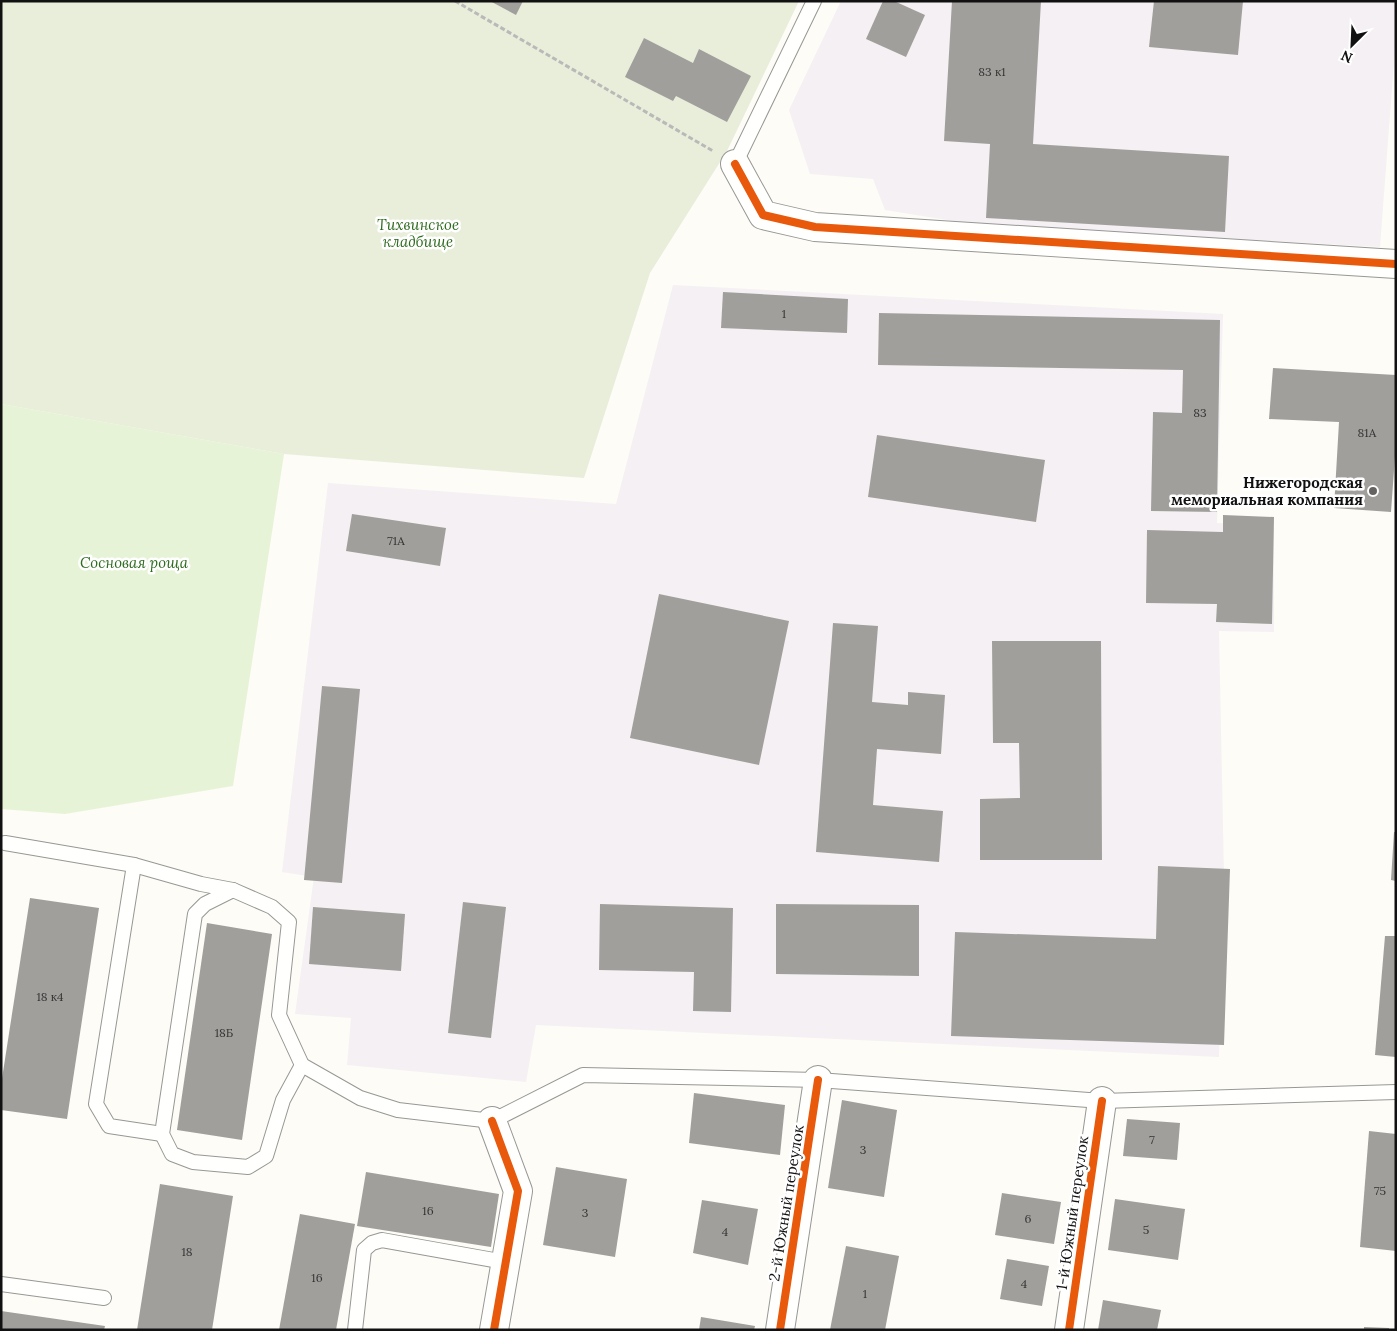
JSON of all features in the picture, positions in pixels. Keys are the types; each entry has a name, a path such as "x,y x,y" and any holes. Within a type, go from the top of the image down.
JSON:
{"street":[{"path":"735,164 763,215 815,227 1396,264"},
{"name":"2-й Южный переулок","path":"780,1330 818,1080"},
{"name":"1-й Южный переулок","path":"1069,1330 1102,1101"},
{"path":"492,1121 518,1191 494,1330"}],"lane":[{"path":"735,164 814,1"},
{"path":"5,843 134,865 202,884 233,890 272,907 289,922 279,1015 302,1065 360,1098 398,1110 492,1121 583,1075 818,1080 1102,1101 1396,1092"},
{"path":"134,865 96,1104 109,1126 162,1134"},
{"path":"233,890 204,904 195,914 162,1134 172,1154 193,1162 248,1167 266,1156 284,1100 302,1065"},
{"path":"355,1330 364,1250 372,1243 382,1240 505,1262"},
{"path":"1,1284 104,1298"}],"path":[{"path":"456,1 735,164"}],"shaded area":[{"path":"841,1 1396,1 1396,35 1380,247 978,225 885,210 873,179 810,174 789,110"},
{"path":"673,285 1223,314 1217,523 1274,527 1274,632 1219,631 1224,876 1219,1057 536,1025 526,1082 347,1065 351,1018 295,1014 314,877 282,872 328,483 616,504"}],"green space":[{"name":"Тихвинское кладбище","path":"1,1 799,1 727,151 650,273 584,478 284,454 1,404"},
{"name":"Сосновая роща","path":"1,404 284,454 233,786 65,814 1,809"}],"building":[{"path":"490,1 523,1 516,15"},
{"path":"883,1 894,1 925,15 906,57 866,39"},
{"path":"952,1 1041,1 1033,144 1229,156 1225,232 986,218 990,144 944,141"},
{"path":"1154,1 1243,1 1238,55 1149,47"},
{"path":"644,38 693,63 699,49 751,76 727,122 676,96 673,101 625,77"},
{"path":"723,292 848,299 847,333 721,328"},
{"path":"879,313 1220,320 1217,512 1151,511 1153,412 1182,413 1183,370 878,365"},
{"path":"1273,368 1396,375 1396,442 1391,512 1334,508 1339,422 1269,419"},
{"path":"877,435 1045,460 1036,522 868,497"},
{"path":"352,514 446,528 440,566 346,551"},
{"path":"1223,515 1274,517 1272,624 1216,622 1217,604 1146,603 1147,530 1223,532"},
{"path":"659,594 789,621 759,765 630,738"},
{"path":"833,623 878,626 872,702 908,705 908,692 945,695 941,754 877,749 873,805 943,811 939,862 816,852"},
{"path":"992,641 1101,641 1102,860 980,860 980,799 1020,798 1019,743 993,743"},
{"path":"322,686 360,689 342,883 304,880"},
{"path":"1394,832 1396,832 1396,881 1391,880"},
{"path":"1158,866 1230,869 1224,1045 951,1036 955,932 1156,939"},
{"path":"30,898 99,908 67,1119 1,1110 1,1085"},
{"path":"463,902 506,907 491,1038 448,1033"},
{"path":"600,904 733,908 731,1012 693,1011 694,972 599,970"},
{"path":"776,904 919,905 919,976 776,974"},
{"path":"313,907 405,914 401,971 309,964"},
{"path":"207,923 272,934 242,1140 177,1130"},
{"path":"1385,936 1396,936 1396,1057 1375,1055"},
{"path":"694,1093 785,1105 780,1155 689,1143"},
{"path":"842,1100 897,1110 884,1197 828,1188"},
{"path":"1127,1119 1180,1123 1177,1160 1123,1156"},
{"path":"1369,1131 1396,1134 1396,1251 1360,1247"},
{"path":"556,1167 627,1179 615,1257 543,1245"},
{"path":"366,1172 499,1194 491,1247 357,1226"},
{"path":"160,1184 233,1196 212,1330 137,1330"},
{"path":"1002,1193 1061,1202 1054,1244 995,1235"},
{"path":"1115,1199 1185,1209 1178,1260 1108,1250"},
{"path":"702,1200 758,1209 748,1265 693,1253"},
{"path":"300,1214 355,1224 336,1330 279,1330"},
{"path":"846,1246 899,1256 885,1330 830,1330"},
{"path":"1007,1259 1049,1266 1042,1306 1000,1299"},
{"path":"1103,1300 1161,1310 1157,1330 1098,1330"},
{"path":"1,1311 105,1326 104,1330 1,1330"},
{"path":"701,1317 755,1326 754,1330 699,1330"},
{"path":"1364,1327 1389,1328 1389,1330 1364,1330"}],"cycle path":[{"path":"735,164 763,215 815,227 1396,264"},
{"path":"780,1330 818,1080"},
{"path":"1069,1330 1102,1101"},
{"path":"492,1121 518,1191 494,1330"}],"place":[{"name":"Нижегородская мемориальная компания","path":"1373,491"}]}
